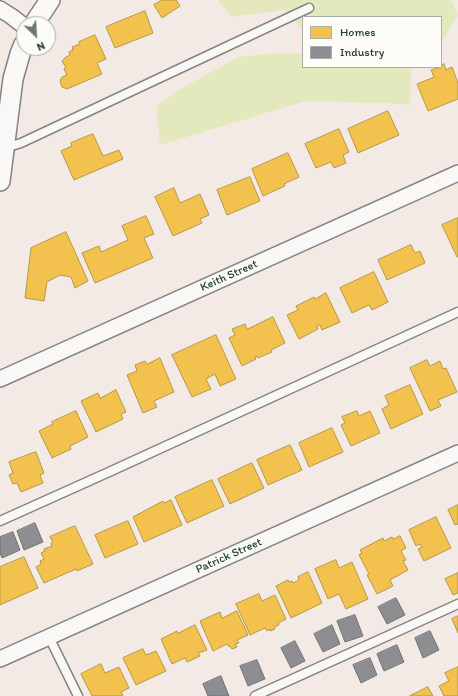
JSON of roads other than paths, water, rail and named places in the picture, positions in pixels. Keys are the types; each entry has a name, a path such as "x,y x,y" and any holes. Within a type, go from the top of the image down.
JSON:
{"street":[{"path":"39,16 50,0"},
{"path":"0,9 16,20"},
{"path":"0,181 13,79 19,56"},
{"name":"Keith Street","path":"0,379 458,173"},
{"name":"Patrick Street","path":"0,659 458,453"}],"lane":[{"path":"4,148 21,143 309,8"},
{"path":"0,520 109,472 458,312"},
{"path":"255,696 458,604"},
{"path":"49,637 78,696"}]}
